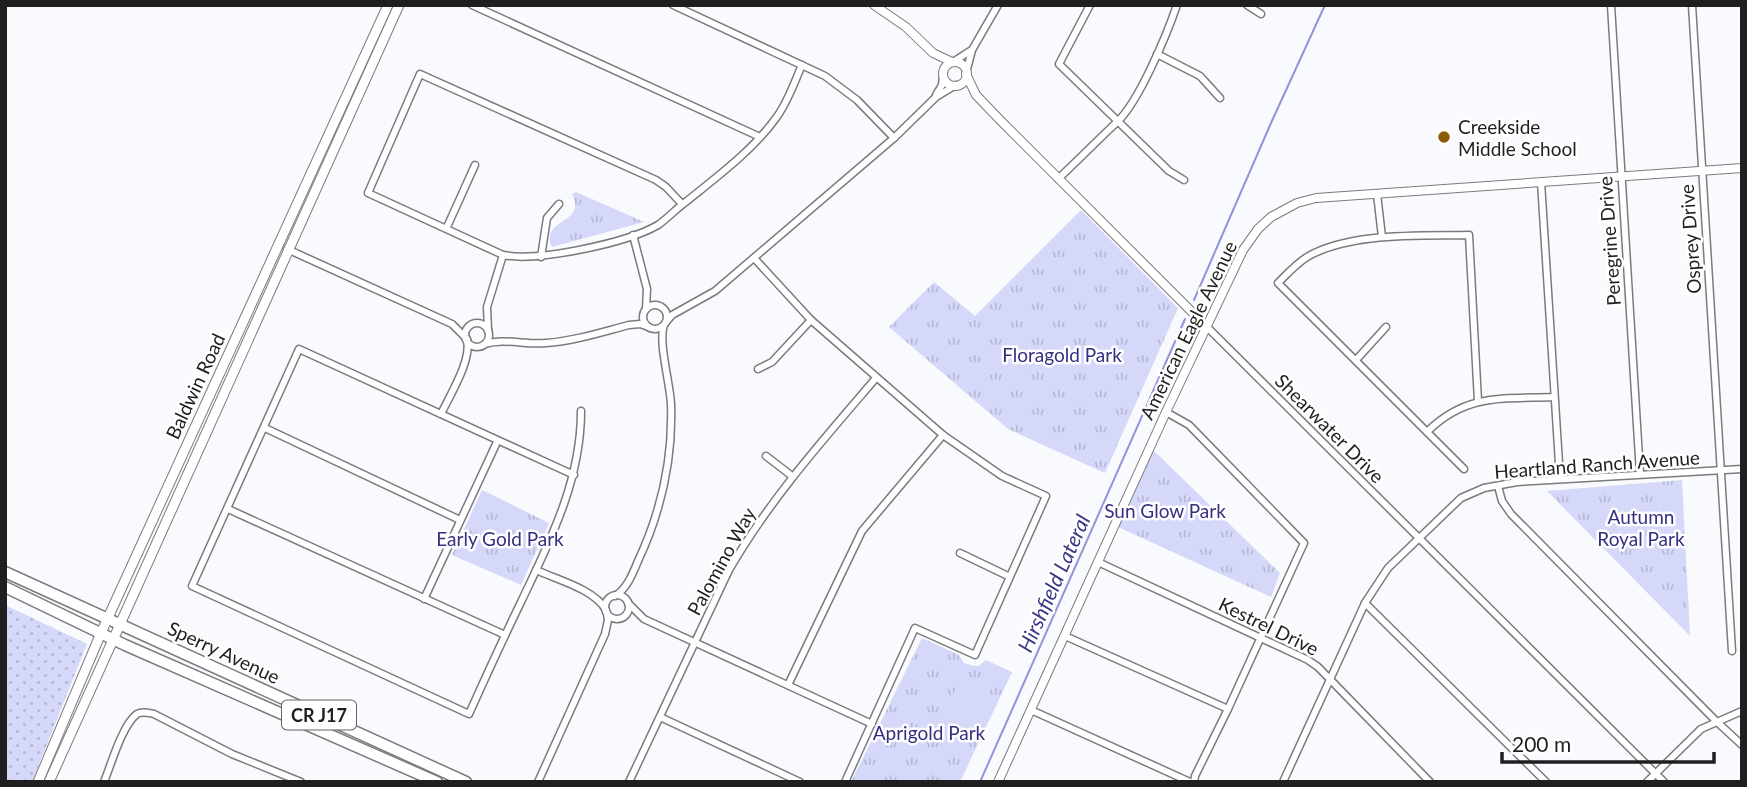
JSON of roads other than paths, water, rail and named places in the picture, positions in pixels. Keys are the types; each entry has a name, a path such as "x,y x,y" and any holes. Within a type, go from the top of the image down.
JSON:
{"main road":[{"name":"Baldwin Road","path":"38,782 101,633 113,621 238,360 388,5"},
{"name":"Baldwin Road","path":"49,782 112,639 113,621 251,307 284,247 398,5"},
{"path":"238,360 242,338 253,314 251,307"},
{"name":"Sperry Avenue","path":"5,572 466,782"},
{"name":"Sperry Avenue","path":"5,587 112,639 437,782"}],"street":[{"path":"472,5 760,137"},
{"path":"673,5 825,76 844,88 894,138"},
{"path":"874,5 906,27 933,53 962,65 966,74"},
{"path":"633,235 647,289 643,319 651,328 659,328 670,317 709,296 894,138 936,97 964,80 972,50 998,5"},
{"path":"1090,5 1059,64 1169,171 1184,180"},
{"path":"1058,179 1118,122 1157,54 1177,5"},
{"path":"1247,5 1261,14"},
{"name":"Peregrine Drive","path":"1611,5 1640,474"},
{"name":"Osprey Drive","path":"1692,5 1732,650"},
{"path":"936,97 942,85 944,68 972,50"},
{"path":"933,53 948,83 957,85"},
{"path":"1157,54 1200,76 1220,98"},
{"path":"682,204 656,180 420,74 368,193 503,255 516,258 558,255 633,235 658,225 760,137 782,109 802,65"},
{"name":"Shearwater Drive","path":"966,74 976,94 1058,179 1664,782"},
{"name":"Shearwater Drive","path":"957,85 976,94"},
{"path":"447,228 475,165"},
{"name":"American Eagle Avenue","path":"998,782 1206,326 1247,243 1271,217 1307,200 1742,168"},
{"path":"1541,183 1560,480"},
{"path":"1377,194 1382,237"},
{"path":"541,257 547,218 559,204"},
{"path":"1464,469 1278,282 1296,265 1330,247 1382,237 1469,235 1478,401"},
{"path":"284,247 452,324 483,325 504,342"},
{"path":"465,362 489,338 487,307 503,255"},
{"path":"754,258 811,320 943,435 1002,476 1046,496 975,655 915,628 845,782"},
{"path":"605,634 614,622 627,612 629,581 656,517 668,464 671,403 663,346 666,312 647,289"},
{"path":"629,324 652,306 670,310 685,309"},
{"path":"441,414 465,362 468,329 487,307"},
{"path":"758,369 772,362 811,320"},
{"path":"452,324 475,346 504,342 556,342 629,324 651,328 657,332 663,346"},
{"path":"1356,360 1386,327"},
{"path":"574,475 299,349 192,586 468,714 560,516 574,475 581,434 581,411"},
{"name":"Palomino Way","path":"629,782 729,570 745,543 792,476 876,378"},
{"path":"1428,431 1452,411 1478,401 1554,397"},
{"path":"1031,710 1192,782 1304,542 1189,425 1166,412"},
{"path":"265,428 460,520"},
{"path":"789,685 862,531 943,435"},
{"path":"424,599 497,442"},
{"path":"766,456 792,476"},
{"name":"Heartland Ranch Avenue","path":"1283,782 1365,603 1388,568 1461,498 1484,488 1517,482 1742,469"},
{"path":"1497,486 1502,501 1511,514 1742,744"},
{"path":"228,509 505,635"},
{"path":"960,553 1008,576"},
{"name":"Kestrel Drive","path":"1098,562 1308,660 1318,667 1430,782"},
{"path":"536,570 589,594 622,596 644,619 872,724"},
{"path":"538,782 605,634 608,622 606,602 629,581"},
{"path":"589,594 615,618 644,619"},
{"path":"1365,603 1546,782"},
{"path":"1065,636 1228,709"},
{"path":"1647,782 1701,729 1742,711"},
{"path":"104,782 125,731 138,714 154,714 232,754 301,782"},
{"path":"660,718 800,782"}],"waterway":[{"path":"1194,300 1325,5"},
{"name":"Hirshfield Lateral","path":"980,782 1185,319"}],"place":[{"name":"Creekside Middle School","path":"1444,137"}],"park label":[{"name":"Floragold Park","path":"1062,354"},
{"name":"Sun Glow Park","path":"1165,510"},
{"name":"Autumn Royal Park","path":"1641,527"},
{"name":"Early Gold Park","path":"500,538"},
{"name":"Aprigold Park","path":"929,732"}]}
